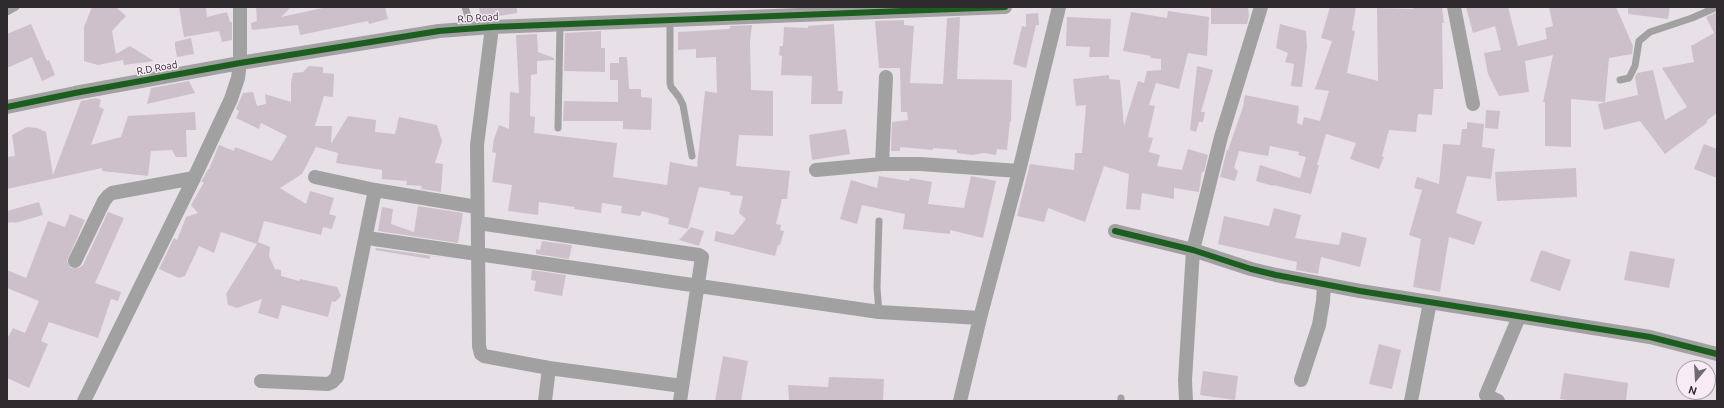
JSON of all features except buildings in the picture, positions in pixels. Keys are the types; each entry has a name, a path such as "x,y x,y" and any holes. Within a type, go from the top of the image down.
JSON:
{"street":[{"path":"84,401 194,178 231,99 238,78 240,63 240,7"},
{"name":"R.D Road","path":"7,107 240,63 439,31 676,16 1005,7"},
{"path":"960,401 980,318 1020,171 1059,7"},
{"path":"1186,401 1193,250 1221,137 1261,7"},
{"path":"1454,7 1473,104"},
{"path":"492,27 477,145 479,346 481,354 484,356 549,368 682,386"},
{"path":"882,164 886,77"},
{"path":"816,170 882,164 941,165 1020,171"},
{"path":"315,177 375,190 477,207"},
{"path":"76,261 104,201 112,193 194,178"},
{"path":"260,381 328,384 337,376 375,190"},
{"path":"478,223 699,255 702,257 680,401"},
{"path":"1115,231 1193,250 1251,269 1324,285 1650,337 1717,354"},
{"path":"374,239 879,312 980,318"},
{"path":"1301,380 1319,325 1324,285"},
{"path":"1412,401 1430,302"},
{"path":"1498,401 1486,395 1519,317"},
{"path":"544,401 549,368"}],"lane":[{"path":"7,12 16,7"},
{"path":"465,7 472,28"},
{"path":"1620,80 1629,78 1635,66 1639,41 1650,32 1692,18 1717,7"},
{"path":"676,16 670,83 683,104 692,156"},
{"path":"558,128 560,24"},
{"path":"879,221 877,288 879,312"}],"cycle path":[{"path":"7,107 240,63 439,31 492,27 1005,7"},
{"path":"1115,231 1193,250 1251,269 1276,275 1360,291 1650,337 1717,354"}]}
